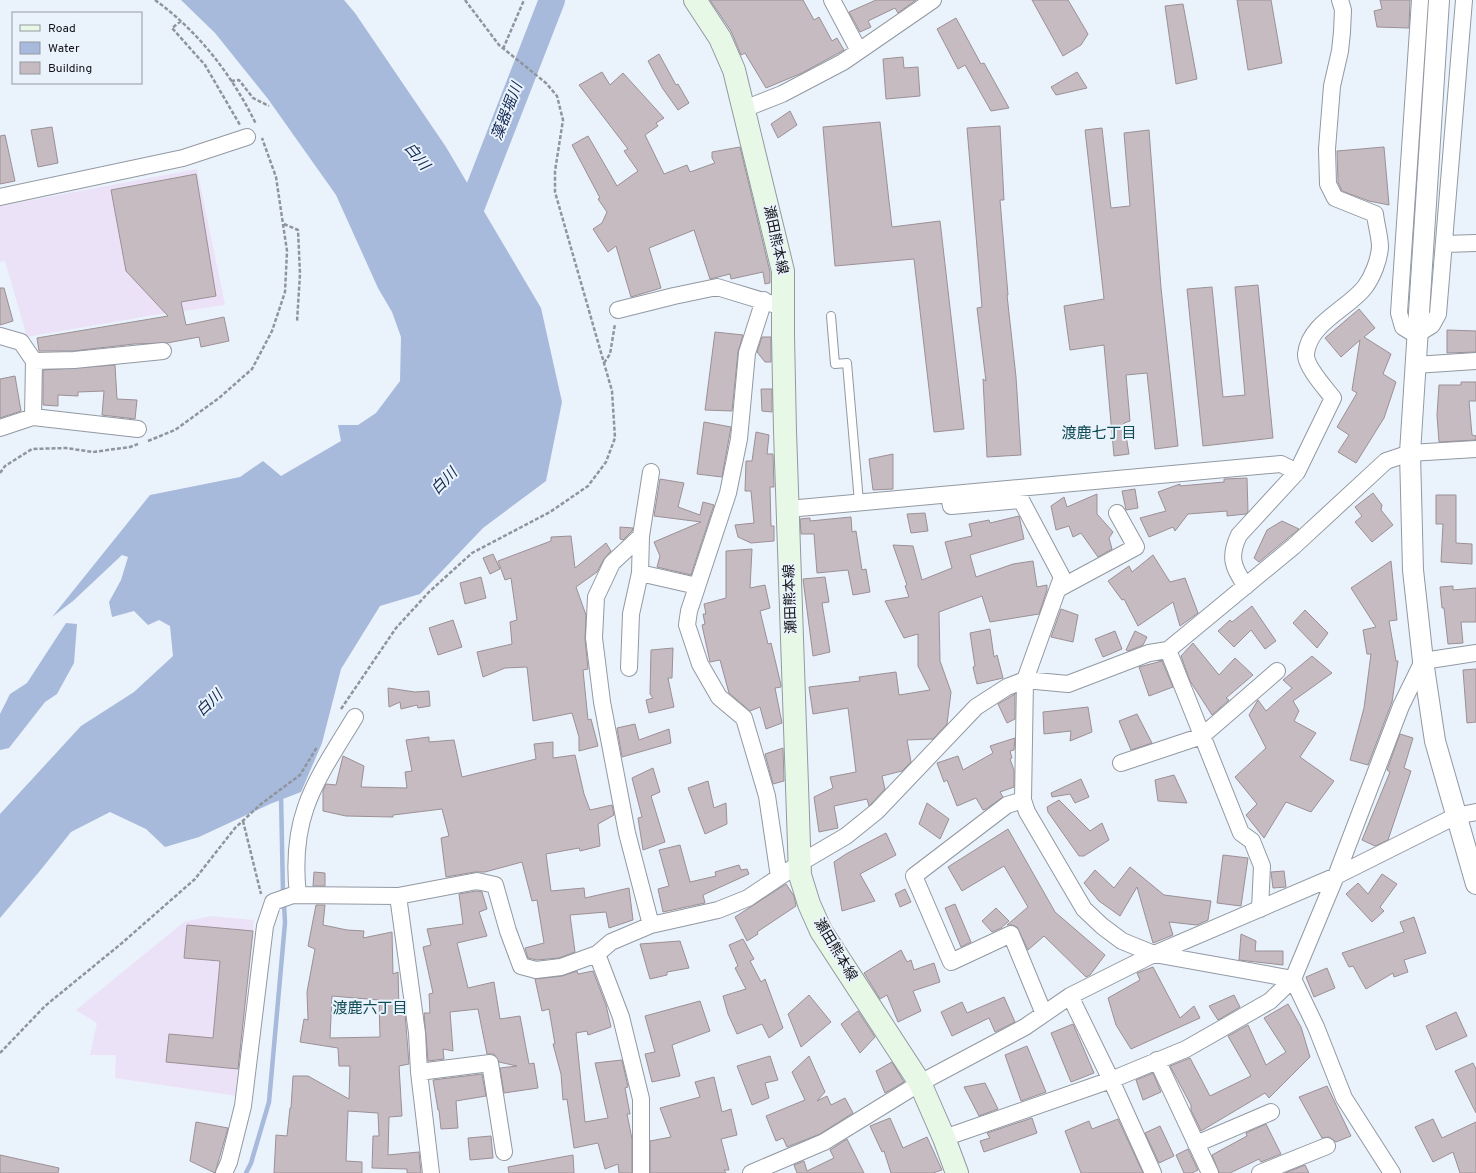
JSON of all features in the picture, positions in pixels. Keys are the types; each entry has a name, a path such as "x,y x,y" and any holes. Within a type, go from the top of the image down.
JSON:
{"main road":[{"name":"瀬田熊本線","path":"695,0 722,45 734,70 783,271 773,304 788,509 800,875 809,904 821,931 920,1083 944,1138 952,1172"}],"street":[{"path":"832,0 859,51"},
{"path":"744,109 782,94 843,62 933,0"},
{"path":"1246,586 1235,572 1234,547 1239,535 1297,472 1333,398 1310,366 1306,355 1310,343 1317,331 1365,287 1376,264 1380,246 1375,214 1335,198 1328,184 1327,149 1332,86 1340,51 1342,32 1343,10 1340,0"},
{"path":"1416,335 1403,327 1399,313 1420,0"},
{"path":"1439,0 1414,365 1410,453 1414,570 1423,661 1435,741 1476,884"},
{"path":"1416,335 1432,325 1438,314 1464,0"},
{"path":"0,197 183,158 247,138"},
{"path":"1445,244 1476,242"},
{"path":"618,310 717,287 773,304 747,353 739,438 728,493 689,611 687,625 700,664 719,698 744,718 767,796 779,877"},
{"path":"0,336 22,342 34,361 33,417"},
{"path":"34,361 74,360 163,351"},
{"path":"1414,365 1476,361"},
{"path":"0,428 33,417 138,429"},
{"path":"224,1173 229,1162 243,1106 265,926 271,907 296,894 398,896 477,881 495,885 510,939 521,966 536,970 562,967 597,954 610,942 651,925 718,910 748,898 800,863 846,836 877,811 976,707 1008,687 1025,680 1068,684 1149,653 1168,650 1294,546 1386,461 1410,453 1476,449"},
{"path":"788,509 1281,464 1297,472"},
{"path":"629,668 631,614 640,573 641,536 651,472"},
{"path":"949,495 951,506 1021,500 1062,577 1025,680 1023,800 1027,812 1084,909 1102,926 1122,940 1154,954 1293,979"},
{"path":"1058,589 1136,547 1117,513"},
{"path":"641,536 612,563 596,597 594,638 602,702 628,833 651,925"},
{"path":"640,573 698,586"},
{"path":"1168,650 1241,833 1252,841 1262,866 1260,909"},
{"path":"1423,661 1476,653"},
{"path":"944,1138 1111,1080 1186,1049 1270,1001 1293,979 1336,876 1401,706 1423,661"},
{"path":"1121,763 1202,736 1276,671"},
{"path":"296,894 295,869 298,831 304,809 318,778 355,717"},
{"path":"1023,800 1007,805 914,876 951,962 1010,934 1044,1014"},
{"path":"751,1173 824,1142 920,1083 1025,1027 1070,996 1154,954 1336,876 1456,816 1476,812"},
{"path":"398,896 416,1033 431,1173"},
{"path":"597,954 621,1017 641,1099 641,1173"},
{"path":"1293,979 1316,1028 1344,1098 1392,1173"},
{"path":"1070,996 1111,1080 1153,1173"},
{"path":"1157,1060 1210,1173"},
{"path":"419,1072 490,1063 504,1152"},
{"path":"1196,1144 1271,1112"},
{"path":"1260,1173 1327,1146"}],"lane":[{"path":"831,316 835,364 847,363 859,502"}],"path":[{"path":"0,473 5,466 32,449 66,448 93,452 130,447 175,430 219,398 252,369 272,331 285,292 287,251 276,177 262,138 242,97 215,58 181,21 155,0"},
{"path":"338,714 396,628 429,592 472,553 550,512 588,486 606,462 615,438 612,390 555,192 555,171 563,120 557,96 546,83 503,49 465,0"},
{"path":"503,49 524,0"},
{"path":"181,21 172,28 205,65 247,138"},
{"path":"231,81 240,80 254,98 270,106"},
{"path":"283,224 298,230 300,274 296,322"},
{"path":"604,364 610,354 618,310"},
{"path":"0,1053 45,1006 122,943 195,879 243,821 261,804 300,774 321,741"},
{"path":"243,821 262,897 271,907"}],"shaded area":[{"path":"197,169 225,305 148,316 27,337 5,261 0,262 0,206"},
{"path":"211,916 254,920 237,1096 115,1078 116,1055 90,1055 97,1023 76,1010 184,922"}],"water":[{"name":"白川","path":"181,0 344,0 355,13 446,147 541,308 562,402 546,481 483,528 420,594 380,606 341,669 322,743 301,792 270,804 199,837 165,847 146,829 110,812 71,832 0,918 0,814 81,726 134,692 173,656 170,626 159,620 148,625 134,611 112,617 109,602 121,580 128,557 122,555 73,601 52,617 150,495 240,477 263,461 281,476 341,441 338,425 358,425 376,413 400,381 401,337 392,312 378,288 336,195 268,99 215,33"},
{"path":"66,623 77,624 74,663 57,694 45,702 9,748 0,750 0,714 10,694 27,683"}],"building":[{"path":"710,0 803,0 814,20 819,17 832,41 837,38 844,50 802,73 766,88 745,53 741,55 731,31"},
{"path":"876,0 916,0 898,13 895,8 868,21 871,27 860,32 849,12"},
{"path":"1032,0 1068,0 1088,34 1081,45 1063,56"},
{"path":"1237,0 1271,0 1282,63 1248,70"},
{"path":"1380,0 1410,0 1409,28 1377,27 1374,11 1382,9"},
{"path":"1183,4 1197,79 1176,84 1165,6"},
{"path":"956,18 981,64 984,63 1009,108 991,111 965,65 958,69 937,29"},
{"path":"659,54 676,85 678,84 689,103 678,110 663,89 648,61"},
{"path":"903,57 904,68 918,67 920,96 886,99 883,59"},
{"path":"602,72 610,85 623,73 664,118 656,123 658,126 645,135 664,174 687,165 690,172 715,163 712,158 712,152 740,147 770,272 770,283 765,284 763,272 731,279 730,274 710,279 694,230 649,248 661,288 631,297 616,246 608,252 593,229 602,223 607,212 598,199 600,198 572,145 588,136 617,186 638,171 624,151 628,149 579,85"},
{"path":"1077,72 1087,88 1056,95 1051,87"},
{"path":"790,111 797,125 778,138 771,124"},
{"path":"880,122 892,227 940,221 964,429 934,432 914,259 835,266 823,127"},
{"path":"1000,126 1004,200 1000,200 1007,295 1016,377 1021,455 987,457 983,379 986,381 977,308 982,307 967,128"},
{"path":"52,127 58,163 38,167 31,130"},
{"path":"1102,128 1111,208 1130,206 1124,133 1149,130 1161,288 1178,446 1155,449 1147,373 1126,375 1130,421 1124,423 1129,454 1114,456 1104,345 1070,350 1064,306 1104,299 1085,130"},
{"path":"5,135 15,181 0,184 0,136"},
{"path":"1384,147 1389,205 1369,201 1342,191 1338,182 1337,151"},
{"path":"196,174 216,296 181,302 186,325 224,317 229,341 201,347 199,337 167,343 134,344 73,351 39,351 37,338 168,316 126,271 111,190"},
{"path":"1258,285 1273,438 1203,446 1187,289 1212,287 1223,397 1245,395 1235,287"},
{"path":"0,288 4,288 13,321 0,325"},
{"path":"1359,309 1375,328 1364,337 1391,354 1383,374 1396,382 1384,418 1356,463 1338,452 1349,435 1337,427 1357,393 1352,390 1360,340 1341,357 1325,338"},
{"path":"1447,330 1476,331 1476,352 1447,353"},
{"path":"715,332 743,335 738,352 732,411 705,410"},
{"path":"762,337 771,337 771,362 765,362 757,352"},
{"path":"115,365 117,399 137,400 135,419 102,415 104,391 78,392 78,396 58,395 58,406 43,405 43,370"},
{"path":"15,376 21,411 0,418 0,379"},
{"path":"1461,382 1476,382 1476,401 1469,401 1472,435 1476,436 1476,440 1439,442 1437,415 1439,385 1461,385"},
{"path":"761,389 772,389 772,412 762,411"},
{"path":"704,422 731,427 722,477 697,474"},
{"path":"756,432 769,435 767,454 773,454 774,487 770,487 771,526 774,526 774,541 751,543 738,537 735,525 754,523 751,491 745,491 746,461 752,461"},
{"path":"893,454 893,489 873,490 869,459"},
{"path":"1247,478 1248,512 1246,514 1227,516 1227,511 1188,514 1175,531 1173,527 1149,537 1140,518 1166,511 1158,492 1180,484 1180,486 1224,482 1224,479"},
{"path":"660,479 684,483 678,507 700,515 703,502 714,505 691,575 657,567 660,556 654,542 701,522 654,516"},
{"path":"1135,489 1138,508 1126,510 1122,491"},
{"path":"1373,493 1382,505 1381,510 1393,525 1372,542 1355,522 1362,516 1355,507"},
{"path":"1097,494 1097,514 1113,532 1109,538 1112,549 1098,557 1081,533 1073,537 1069,526 1056,530 1051,506 1064,497 1067,507"},
{"path":"1436,495 1456,495 1456,543 1472,544 1472,564 1441,562 1443,524 1436,524"},
{"path":"925,513 928,531 911,533 907,514"},
{"path":"1019,516 1024,539 970,555 976,577 1013,564 1033,561 1037,587 1047,585 1047,590 1039,614 990,622 982,596 939,612 940,661 951,692 947,724 933,739 907,740 911,762 902,771 882,776 885,789 871,804 869,806 867,799 834,806 838,828 819,832 814,797 833,788 830,777 856,772 848,708 813,714 809,687 860,681 859,677 896,672 899,695 930,690 918,666 918,634 904,638 885,601 909,597 905,586 907,585 893,545 913,546 922,580 952,568 945,542 972,536 969,524 989,520 990,523"},
{"path":"851,517 852,532 856,531 862,570 866,569 870,592 853,595 848,570 817,573 814,534 801,534 800,519 810,518 810,521"},
{"path":"1282,521 1299,529 1259,562 1254,558 1267,530"},
{"path":"620,527 633,528 623,540 620,539"},
{"path":"571,536 575,568 606,543 611,551 604,559 597,572 576,587 586,615 585,639 588,669 583,670 588,720 591,719 598,746 579,751 579,737 572,713 533,721 527,667 505,668 483,677 477,652 512,644 510,622 517,620 511,578 505,580 498,561 551,541 551,537"},
{"path":"752,549 750,588 765,585 770,608 760,611 768,644 771,643 781,685 781,687 775,688 782,723 766,729 760,707 750,711 729,693 720,660 710,662 702,625 705,624 703,614 706,614 704,604 726,598 726,551"},
{"path":"493,554 500,569 490,574 483,558"},
{"path":"1153,555 1170,582 1185,578 1198,613 1180,626 1173,602 1138,626 1124,599 1122,600 1108,581 1129,566 1132,572"},
{"path":"1391,561 1397,620 1389,621 1396,661 1398,661 1392,702 1368,765 1350,760 1364,708 1371,654 1367,654 1363,630 1376,627 1351,588"},
{"path":"481,577 486,598 465,604 460,583"},
{"path":"825,577 829,602 822,603 830,652 813,656 803,579"},
{"path":"1453,586 1453,590 1476,588 1476,622 1461,622 1463,643 1448,644 1440,587"},
{"path":"1252,606 1276,641 1265,649 1251,630 1234,647 1218,631 1230,620 1232,622"},
{"path":"1061,609 1078,615 1073,642 1051,637"},
{"path":"1305,610 1328,633 1317,648 1293,623"},
{"path":"453,620 462,647 438,655 429,628"},
{"path":"990,629 994,657 997,655 1003,678 977,684 973,667 975,666 970,633"},
{"path":"1115,631 1122,649 1103,657 1095,639"},
{"path":"1135,631 1147,637 1143,645 1128,651 1126,650"},
{"path":"1193,643 1219,675 1235,658 1253,675 1226,698 1229,700 1212,715 1190,681 1181,656"},
{"path":"673,648 672,678 668,678 674,707 649,713 646,700 653,698 650,694 651,650"},
{"path":"1312,656 1332,673 1293,701 1299,711 1294,721 1316,733 1300,757 1334,781 1311,812 1286,802 1264,838 1246,815 1257,804 1235,777 1266,748 1249,715 1258,700 1266,711 1292,688 1283,680"},
{"path":"1162,661 1173,687 1149,696 1139,667"},
{"path":"1476,669 1476,722 1467,723 1463,670"},
{"path":"388,688 415,692 429,691 430,706 418,708 417,705 401,709 400,702 389,707"},
{"path":"1015,694 1015,719 1007,723 998,704"},
{"path":"1088,707 1092,732 1070,741 1071,731 1044,734 1043,712"},
{"path":"1137,714 1152,743 1131,750 1119,721"},
{"path":"635,724 639,740 669,729 671,743 622,757 617,728"},
{"path":"1400,734 1413,738 1404,768 1411,771 1388,840 1375,846 1362,840 1390,772 1387,770"},
{"path":"429,737 429,742 454,740 462,777 536,759 534,744 553,742 553,758 575,755 584,794 590,810 612,805 614,815 598,824 600,846 580,851 579,848 546,854 551,891 584,888 585,898 629,888 633,920 609,928 606,912 570,915 575,952 559,958 537,960 528,958 525,948 544,943 537,900 532,901 522,862 485,872 475,872 446,877 441,838 449,836 442,809 393,815 393,817 346,816 323,811 323,791 326,784 336,785 343,756 364,766 361,787 407,788 405,772 412,771 406,740"},
{"path":"1015,738 1014,750 1010,751 1012,758 1010,759 1014,770 1014,787 1000,792 1003,797 983,810 976,798 957,806 947,780 944,782 937,763 958,756 963,770 993,753 990,746"},
{"path":"783,748 784,781 773,784 765,754"},
{"path":"653,768 660,792 651,796 665,842 643,850 638,818 642,817 632,778"},
{"path":"1174,775 1187,803 1158,801 1155,780"},
{"path":"1081,779 1089,797 1075,803 1070,794 1052,797 1051,793"},
{"path":"708,781 714,808 726,803 727,824 705,834 688,788"},
{"path":"1059,800 1090,831 1102,823 1109,840 1084,856 1079,856 1048,812 1047,807"},
{"path":"927,803 949,819 940,839 919,824"},
{"path":"1008,829 1055,912 1105,955 1090,975 1086,977 1044,936 1028,950 1017,927 1007,925 1028,907 1004,866 962,891 948,867"},
{"path":"886,833 896,855 860,874 875,901 842,911 834,862"},
{"path":"680,845 690,882 716,876 715,872 739,865 741,870 747,869 749,874 703,895 705,903 663,912 658,889 669,886 659,850"},
{"path":"1223,855 1248,858 1241,906 1217,903"},
{"path":"1130,867 1164,895 1211,901 1208,920 1197,925 1169,922 1173,935 1153,943 1137,887 1120,916 1099,901 1084,883 1095,870 1114,888"},
{"path":"1284,871 1286,887 1273,888 1271,872"},
{"path":"314,872 325,873 325,886 313,886"},
{"path":"1382,874 1397,884 1380,907 1384,911 1372,922 1346,894 1358,883 1368,894"},
{"path":"786,884 794,896 796,906 757,932 758,934 747,941 735,917"},
{"path":"905,889 911,902 900,907 895,894"},
{"path":"477,891 482,892 487,909 479,912 487,936 457,943 468,988 494,982 500,1019 520,1016 529,1064 534,1063 538,1088 504,1093 500,1068 517,1066 499,1062 494,1054 487,1054 478,1009 450,1012 453,1051 443,1049 444,1059 428,1061 424,1013 430,1013 429,994 433,993 423,947 431,945 427,929 463,924 459,894"},
{"path":"955,904 971,942 961,947 945,908"},
{"path":"316,905 325,905 323,925 347,930 364,931 363,938 392,932 393,974 398,972 399,1008 403,1008 403,1012 405,1013 409,1064 399,1066 402,1116 389,1117 388,1155 419,1152 421,1173 407,1173 407,1169 372,1168 373,1136 379,1136 378,1113 348,1111 346,1161 362,1162 362,1173 274,1173 276,1135 287,1136 293,1076 308,1076 349,1099 350,1066 339,1066 338,1048 300,1042 304,1019 308,1020 307,992 315,949 308,946","holes":["332,996 379,1000 380,1037 330,1038"]},
{"path":"996,908 1009,921 1001,928 992,932 982,921"},
{"path":"1414,917 1426,953 1404,960 1408,972 1394,977 1393,973 1366,989 1353,966 1349,967 1342,953 1404,932 1400,922"},
{"path":"187,925 253,931 238,1069 166,1062 169,1034 213,1038 220,961 184,958"},
{"path":"1241,934 1256,941 1255,951 1283,951 1283,965 1239,960"},
{"path":"743,939 754,959 750,961 761,982 765,979 783,1028 769,1038 762,1024 737,1034 728,1014 723,996 746,989 735,968 738,966 729,945"},
{"path":"680,941 689,968 667,972 667,975 650,979 640,944"},
{"path":"901,950 907,962 911,960 914,970 934,963 940,982 913,991 921,1011 898,1022 887,995 880,999 864,973"},
{"path":"1153,967 1180,1018 1194,1006 1200,1018 1131,1049 1116,1025 1108,998 1140,980 1137,973"},
{"path":"1327,968 1335,988 1314,997 1306,977"},
{"path":"577,971 578,974 593,971 606,1005 611,1027 588,1035 587,1031 576,1033 585,1122 608,1118 595,1063 622,1060 628,1087 625,1088 630,1114 627,1114 632,1139 632,1173 619,1173 618,1164 605,1169 598,1143 574,1148 567,1099 563,1100 561,1074 553,1044 555,1044 549,1009 542,1011 535,979 562,976"},
{"path":"809,995 831,1022 801,1047 788,1014"},
{"path":"1234,995 1240,1007 1218,1020 1209,1006"},
{"path":"1004,997 1015,1022 995,1032 989,1018 952,1036 941,1012 962,1002 967,1013"},
{"path":"700,1001 710,1031 672,1045 680,1076 652,1082 645,1054 655,1052 645,1016"},
{"path":"1288,1004 1301,1027 1310,1057 1269,1098 1265,1093 1201,1131 1191,1110 1191,1105 1170,1066 1190,1058 1210,1096 1251,1076 1228,1036 1248,1025 1266,1065 1286,1052 1264,1018"},
{"path":"858,1011 875,1037 860,1053 841,1024"},
{"path":"1456,1012 1467,1036 1436,1050 1426,1026"},
{"path":"1073,1024 1094,1073 1071,1082 1051,1033"},
{"path":"1027,1046 1046,1092 1021,1101 1005,1055"},
{"path":"770,1056 778,1080 765,1083 769,1098 752,1105 737,1066"},
{"path":"809,1056 825,1092 817,1101 827,1096 831,1105 845,1098 853,1113 820,1134 787,1147 783,1138 776,1141 766,1116 805,1100 792,1072"},
{"path":"892,1062 904,1082 885,1093 876,1071"},
{"path":"1473,1063 1476,1069 1476,1113 1455,1071"},
{"path":"1153,1073 1161,1092 1143,1100 1136,1080"},
{"path":"482,1074 486,1096 456,1101 458,1128 441,1129 433,1080"},
{"path":"714,1077 722,1112 731,1109 737,1135 721,1139 729,1170 724,1170 726,1173 650,1173 650,1141 671,1137 660,1108 700,1097 695,1082"},
{"path":"985,1083 998,1109 979,1116 964,1087"},
{"path":"1327,1086 1351,1136 1336,1142 1329,1137 1322,1138 1299,1097"},
{"path":"890,1118 903,1148 927,1137 942,1170 933,1173 891,1173 884,1151 882,1152 870,1126"},
{"path":"1032,1118 1037,1133 984,1152 980,1141 990,1138 987,1133"},
{"path":"1118,1119 1143,1173 1081,1173 1065,1131 1089,1121 1092,1129"},
{"path":"1433,1119 1442,1138 1476,1122 1476,1173 1460,1173 1453,1152 1433,1162 1415,1127"},
{"path":"196,1122 228,1128 215,1173 190,1161"},
{"path":"1266,1124 1281,1154 1261,1162 1259,1159 1230,1173 1219,1173 1212,1155 1247,1136 1246,1133"},
{"path":"1160,1126 1174,1156 1159,1163 1145,1133"},
{"path":"491,1136 493,1158 470,1160 468,1138"},
{"path":"847,1139 864,1173 797,1173 794,1165 804,1161 807,1171 834,1158 830,1150"},
{"path":"1188,1149 1198,1170 1192,1173 1184,1173 1176,1155"},
{"path":"0,1155 59,1168 58,1173 0,1173"},
{"path":"573,1155 574,1173 509,1173 508,1167"},
{"path":"1305,1165 1309,1173 1285,1173"}],"waterway":[{"name":"藻器堀川","path":"465,224 552,0"},
{"path":"281,794 283,894"},
{"path":"246,1173 251,1163 269,1102 285,923 284,902"}],"district":[{"name":"渡鹿七丁目","path":"1099,434"},
{"name":"渡鹿六丁目","path":"370,1009"}]}
